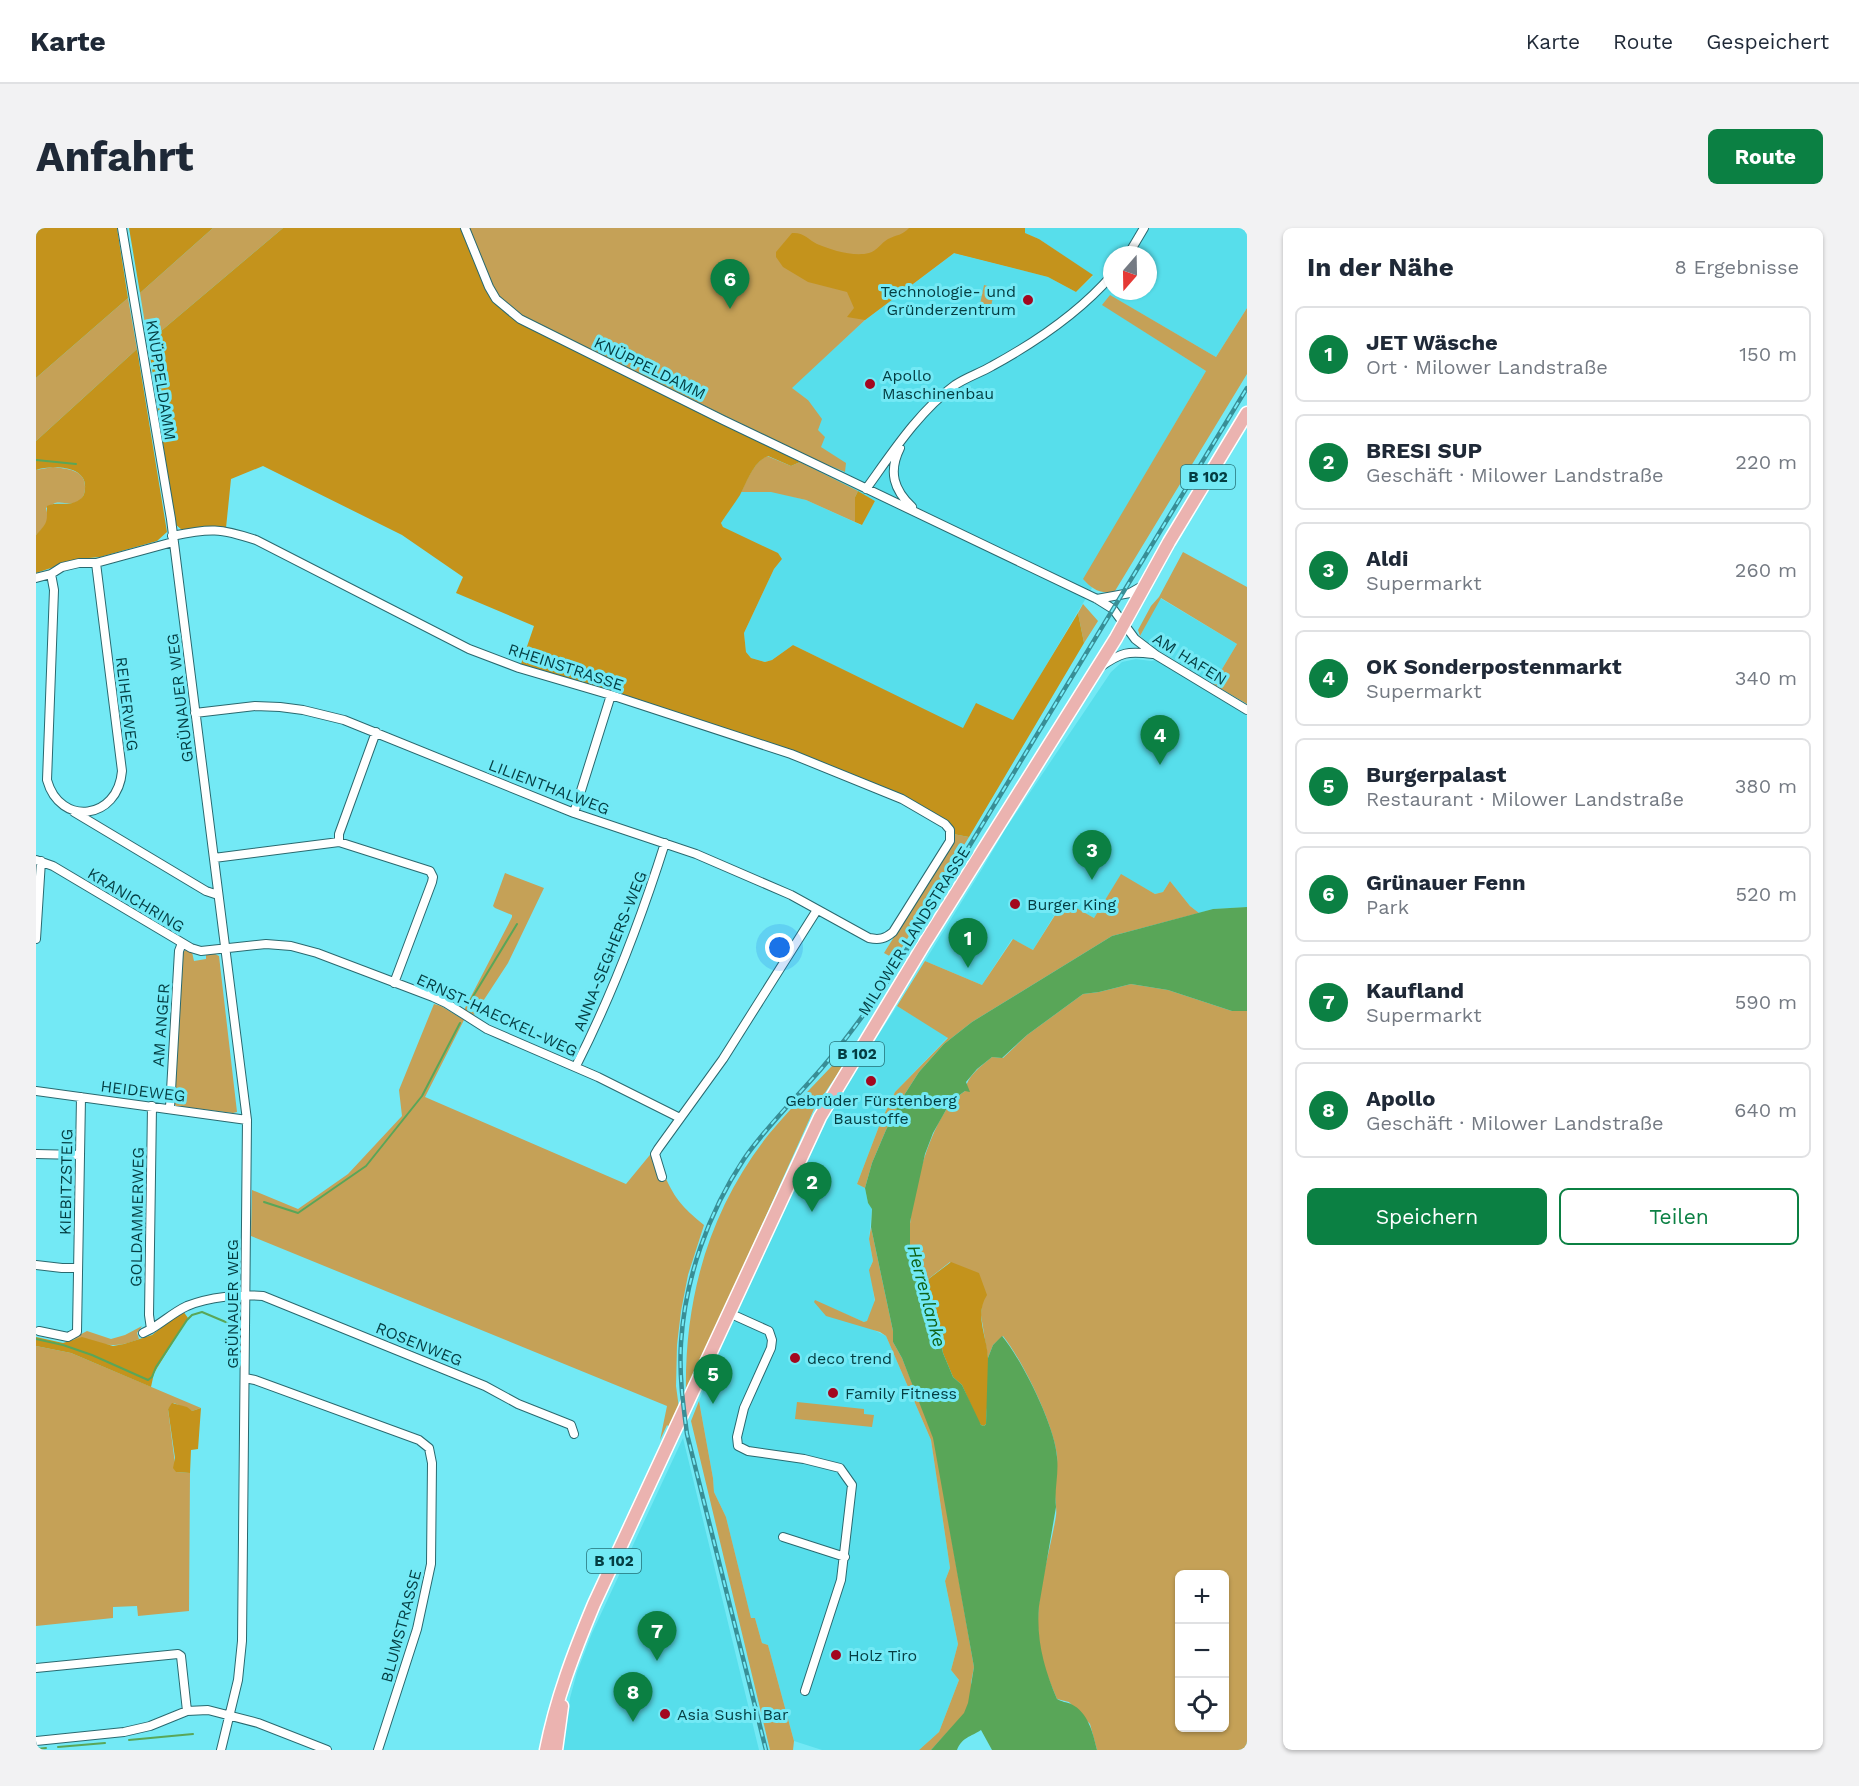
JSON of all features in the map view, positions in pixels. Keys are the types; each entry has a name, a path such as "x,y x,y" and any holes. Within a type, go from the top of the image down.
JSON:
{"main road":[{"name":"MILOWER LANDSTRASSE","path":"546,1750 552,1718 578,1641 820,1117 922,946 1124,625 1169,542 1247,413"},
{"name":"MILOWER LANDSTRASSE","path":"556,1750 565,1678"}],"street":[{"name":"KNÜPPELDAMM","path":"122,228 173,539"},
{"name":"KNÜPPELDAMM","path":"465,228 496,299 520,319 918,513"},
{"path":"1133,246 1144,228"},
{"path":"866,489 934,403 954,386 1026,346 1066,319 1103,284"},
{"path":"906,436 896,456 894,481 901,495 918,513"},
{"name":"AM HAFEN","path":"918,513 1097,599 1113,609 1136,639 1156,655 1247,710"},
{"name":"RHEINSTRASSE","path":"173,539 201,530 227,530 255,540 469,649 519,668 611,695 791,754 902,799 945,824 951,835 950,841 893,933 882,939"},
{"path":"36,578 51,574 62,567 79,563 96,563 173,539"},
{"name":"GRÜNAUER WEG","path":"173,539 247,1119 242,1641 238,1680 221,1750"},
{"name":"REIHERWEG","path":"69,809 84,811 103,807 117,792 121,782 122,771 96,563"},
{"path":"51,574 54,590 47,780 53,796 69,809 218,896"},
{"path":"1097,599 1130,593 1147,583"},
{"name":"MILOWER LANDSTRASSE","path":"1094,672 1115,657 1131,651 1156,655"},
{"path":"574,813 611,695"},
{"name":"LILIENTHALWEG","path":"195,713 255,706 289,708 344,720 574,813 696,854 791,895 869,938 882,939"},
{"path":"339,842 339,834 376,732"},
{"path":"214,858 339,842 430,871 432,882 394,983"},
{"name":"ANNA-SEGHERS-WEG","path":"576,1066 595,1029 651,887 665,843"},
{"path":"36,939 38,861"},
{"name":"KRANICHRING","path":"38,861 53,866 182,943 201,951 225,948"},
{"path":"662,1177 655,1154 723,1059 817,910"},
{"name":"AM ANGER","path":"170,1108 179,951 182,943"},
{"name":"ERNST-HAECKEL-WEG","path":"225,948 266,944 291,946 317,953 446,1003 487,1029 576,1066 680,1118"},
{"name":"HEIDEWEG","path":"36,1091 247,1119"},
{"name":"KIEBITZSTEIG","path":"39,1331 68,1337 77,1332 81,1097"},
{"name":"GOLDAMMERWEG","path":"151,1329 149,1315 152,1106"},
{"path":"36,1154 80,1155"},
{"path":"36,1265 78,1268"},
{"path":"143,1333 187,1306 245,1294"},
{"name":"ROSENWEG","path":"245,1294 263,1296 485,1386 518,1404 571,1425 574,1434"},
{"path":"729,1313 768,1331 772,1340 768,1357 744,1407 737,1437 738,1446 748,1451 804,1459 840,1468 852,1485 841,1580 805,1691"},
{"name":"BLUMSTRASSE","path":"245,1378 418,1440 429,1448 432,1463 431,1564 417,1629 378,1750"},
{"path":"783,1537 845,1557"},
{"path":"36,1668 178,1654 181,1656 187,1711"},
{"path":"36,1741 124,1732 150,1726 187,1711 208,1710 258,1723 327,1750"}],"shaded area":[{"path":"36,228 117,228 128,298 36,378"},
{"path":"129,228 213,228 140,293"},
{"path":"213,228 283,228 148,342 140,293"},
{"path":"283,228 462,228 495,302 507,314 538,332 800,462 791,466 768,456 763,459 754,468 740,495 721,523 723,527 778,553 782,559 774,569 744,633 746,652 751,658 765,662 772,660 793,645 963,728 976,703 1013,720 1078,613 1084,643 969,837 953,834 946,822 794,752 622,694 521,664 534,626 456,593 463,577 402,535 263,466 231,479 226,528 200,527 182,530 175,524 148,342"},
{"path":"469,228 1025,228 1019,269 954,253 865,320 792,388 808,400 822,419 818,430 825,437 821,447 846,463 845,472 811,458 515,311 495,292"},
{"path":"909,228 1025,228 1025,233 1039,239 1093,275 1076,292 1048,277 954,253 865,320 847,317 854,308 847,292 808,282 783,267 776,257 776,252 792,233 802,235 836,251 863,254 872,252 888,239 902,234"},
{"path":"1025,228 1247,228 1247,308 1216,357 1118,300 1157,300 1157,246 1103,246 1103,300 1107,300 1103,305 1206,371 1084,579 1092,588 1013,721 963,729 793,645 772,660 765,662 751,658 746,652 744,633 774,569 782,559 723,527 721,523 741,492 771,491 806,500 861,525 875,501 808,466 820,447 818,431 808,400 791,388 865,320 954,253 1048,277 1076,292 1093,276 1039,239 1024,233"},
{"path":"984,285 995,288 990,311 979,309"},
{"path":"128,298 137,349 36,441 36,378"},
{"path":"1106,300 1119,300 1216,357 1247,308 1247,374 1115,591 1105,592 1093,588 1083,579 1206,371 1102,305"},
{"path":"137,349 167,532 157,541 100,557 78,559 36,573 36,535 46,522 47,506 75,502 83,497 85,488 84,480 80,475 67,468 50,467 36,470 36,441"},
{"path":"767,456 791,466 800,462 858,491 855,497 855,522 806,500 771,492 741,492 755,467"},
{"path":"53,467 79,474 84,482 85,492 79,501 55,503 46,508 48,517 46,523 36,535 36,470"},
{"path":"858,491 875,501 862,525 855,522 855,497"},
{"path":"1183,552 1247,587 1247,704 1213,684 1237,644 1161,598 1140,636 1138,630"},
{"path":"1160,598 1237,644 1213,684 1140,636"},
{"path":"1083,604 1098,621 1084,643 1078,613"},
{"path":"1136,659 1157,660 1247,716 1247,907 1213,909 1199,913 1190,906 1170,881 1163,892 1155,894 1121,875 1094,918 1063,901 1033,950 1012,939 982,985 925,961 1006,828 1111,672 1122,662"},
{"path":"953,834 969,837 895,959 884,953 952,844"},
{"path":"505,873 544,888 508,963 474,1015 464,1010 512,917 493,906"},
{"path":"1121,874 1155,894 1163,892 1170,881 1190,906 1199,913 1112,936 972,1022 944,1044 919,1072 901,1100 872,1163 865,1188 857,1184 881,1121 895,1092 948,1038 897,1006 925,961 982,985 1013,939 1033,950 1064,901 1094,918"},
{"path":"1247,907 1247,1011 1232,1011 1168,990 1131,984 1083,994 1027,1035 1002,1058 992,1057 977,1069 966,1082 970,1092 965,1091 951,1101 933,1133 925,1154 910,1222 910,1257 924,1308 953,1377 962,1385 981,1425 984,1426 986,1424 988,1358 993,1345 1002,1336 1019,1361 1036,1394 1055,1444 1056,1507 1039,1606 1040,1642 1048,1676 1057,1699 1071,1704 1082,1712 1097,1750 992,1750 981,1730 964,1740 957,1750 931,1750 964,1713 974,1667 933,1438 902,1358 893,1342 893,1331 871,1227 872,1209 868,1203 865,1188 872,1163 901,1100 919,1072 944,1044 972,1022 1112,936 1213,909"},
{"path":"185,950 192,952 194,961 206,959 206,954 213,953 219,956 237,1112 176,1106 172,1099 182,955"},
{"path":"1131,984 1168,990 1232,1011 1247,1011 1247,1750 1097,1750 1090,1724 1069,1702 1057,1699 1043,1660 1038,1631 1042,1581 1056,1513 1057,1456 1055,1443 1044,1411 1028,1377 1003,1336 993,1345 988,1358 981,1315 982,1303 950,1262 918,1287 911,1260 909,1239 919,1176 933,1135 951,1103 965,1091 968,1081 975,1072 992,1057 1003,1058 1027,1035 1083,994"},
{"path":"434,1004 464,1020 425,1097 626,1184 654,1150 674,1195 704,1225 688,1275 681,1311 676,1386 679,1408 670,1428 667,1425 660,1440 667,1406 251,1236 252,1190 298,1209 348,1174 402,1116 399,1090"},
{"path":"897,1006 948,1037 895,1092 881,1121 857,1184 865,1188 868,1203 872,1208 869,1239 873,1261 870,1267 875,1304 867,1322 864,1322 815,1301 886,1336 931,1440 950,1568 945,1581 958,1644 951,1670 959,1680 939,1732 919,1750 822,1750 794,1741 768,1645 762,1643 755,1618 751,1619 726,1517 714,1492 699,1401 737,1307 829,1112"},
{"path":"853,1044 857,1045 814,1109 686,1394 690,1324 696,1290 704,1256 730,1193 769,1134"},
{"path":"871,1227 893,1331 893,1342 902,1358 934,1438 974,1667 971,1683 976,1701 931,1750 919,1750 939,1732 959,1680 951,1670 958,1644 945,1581 950,1568 931,1440 886,1336 880,1332 826,1316 814,1302 815,1300 864,1322 867,1321 875,1300 869,1270 873,1261 869,1239"},
{"path":"951,1262 979,1273 987,1295 983,1303 981,1318 989,1366 986,1424 984,1426 978,1421 962,1385 953,1377 941,1343 924,1308 918,1287"},
{"path":"183,1311 188,1318 154,1373 151,1387 71,1353 36,1346 36,1337 63,1343 82,1337 113,1346 124,1344 152,1335"},
{"path":"142,1326 137,1333 139,1339 121,1344 109,1345 83,1339 70,1340 87,1331 111,1339"},
{"path":"36,1346 71,1353 201,1408 192,1411 174,1403 168,1409 176,1472 190,1473 189,1611 138,1616 137,1606 113,1607 113,1618 36,1626"},
{"path":"699,1401 714,1492 726,1517 751,1618 755,1618 762,1643 768,1645 794,1741 793,1750 770,1750 691,1421"},
{"path":"797,1402 864,1409 864,1414 874,1415 872,1427 795,1419"},
{"path":"172,1403 187,1407 192,1411 201,1408 198,1449 191,1450 190,1473 176,1472 173,1468 175,1458 168,1409"},
{"path":"683,1438 759,1750 562,1750 570,1698 592,1633"}],"waterway":[{"path":"36,460 76,464"},
{"path":"469,1003 517,924"},
{"path":"264,1202 298,1213 366,1166 422,1096 460,1023"},
{"path":"36,1339 92,1355 148,1380 192,1315 202,1312 228,1323"},
{"path":"129,1740 193,1734"},
{"path":"58,1747 105,1743"},
{"path":"36,1749 46,1748"}],"railway":[{"path":"766,1750 687,1434 681,1378 681,1343 687,1295 700,1247 709,1224 744,1159 771,1124 838,1048 887,982 1247,388"}],"place":[{"name":"Technologie- und Gründerzentrum","path":"1028,300"},
{"name":"Grünauer Fenn","path":"730,309"},
{"name":"Apollo Maschinenbau","path":"870,384"},
{"name":"OK Sonderpostenmarkt","path":"1160,765"},
{"name":"Aldi","path":"1092,880"},
{"name":"Burger King","path":"1015,904"},
{"name":"JET Wäsche","path":"968,968"},
{"name":"Gebrüder Fürstenberg Baustoffe","path":"871,1081"},
{"name":"BRESI SUP","path":"812,1212"},
{"name":"deco trend","path":"795,1358"},
{"name":"Family Fitness","path":"833,1393"},
{"name":"Burgerpalast","path":"713,1404"},
{"name":"Holz Tiro","path":"836,1655"},
{"name":"Kaufland","path":"657,1661"},
{"name":"Asia Sushi Bar","path":"665,1714"},
{"name":"Apollo","path":"633,1722"}],"water label":[{"name":"Herrenlanke","path":"927,1296"}]}
